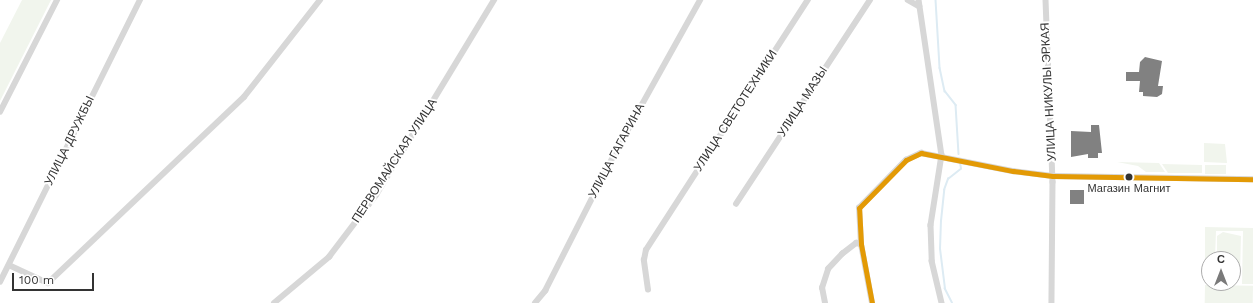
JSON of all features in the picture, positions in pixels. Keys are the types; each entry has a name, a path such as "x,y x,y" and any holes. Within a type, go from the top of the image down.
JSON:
{"street":[{"path":"0,112 58,0"},
{"name":"УЛИЦА ДРУЖБЫ","path":"0,282 140,0"},
{"path":"9,265 48,283 244,97 320,0"},
{"name":"ПЕРВОМАЙСКАЯ УЛИЦА","path":"274,303 329,257 362,214 494,0"},
{"name":"УЛИЦА ГАГАРИНА","path":"535,303 545,291 615,153 700,0"},
{"name":"УЛИЦА СВЕТОТЕХНИКИ","path":"648,290 644,260 664,223 808,0"},
{"name":"УЛИЦА МАЗЫ","path":"736,204 870,0"},
{"path":"908,0 919,3 942,155 932,225 932,261 942,303"},
{"name":"УЛИЦА НИКУЛЫ ЭРКАЯ","path":"1046,0 1053,176 1052,303"},
{"path":"872,303 861,244 859,208 906,160 921,153 942,155 1013,171 1053,176 1253,180"},
{"path":"825,303 822,288 828,268 856,243 861,244"}],"shaded area":[{"path":"22,0 51,0 0,101 0,43"},
{"path":"1204,143 1225,144 1227,163 1204,162"},
{"path":"1117,162 1159,163 1165,172 1146,172 1138,166"},
{"path":"1162,164 1202,165 1202,173 1168,173"},
{"path":"1205,165 1226,165 1226,174 1205,174"},
{"path":"1205,227 1253,228 1253,284 1242,284 1243,231 1216,231 1215,251 1205,251"},
{"path":"1223,232 1241,236 1241,251 1217,251 1217,236"},
{"path":"1241,286 1253,286 1253,303 1205,303 1205,291 1241,291"}],"building":[{"path":"1145,57 1162,61 1158,86 1163,86 1162,94 1157,97 1143,96 1143,92 1139,92 1140,81 1126,81 1126,72 1139,72 1140,62"},
{"path":"1091,125 1099,125 1102,153 1098,153 1098,158 1088,158 1088,154 1071,157 1071,131 1091,132"},
{"path":"1070,190 1084,190 1084,204 1070,204"}],"waterway":[{"path":"936,0 940,68 945,91 956,105 959,154"},
{"path":"952,303 945,289 940,249 941,221 944,190 948,179 961,169 960,163"}],"transit line":[{"path":"872,303 861,244 859,208 906,160 921,153 1013,171 1053,176 1253,179"}],"place":[{"name":"Магазин Магнит","path":"1129,177"}]}
